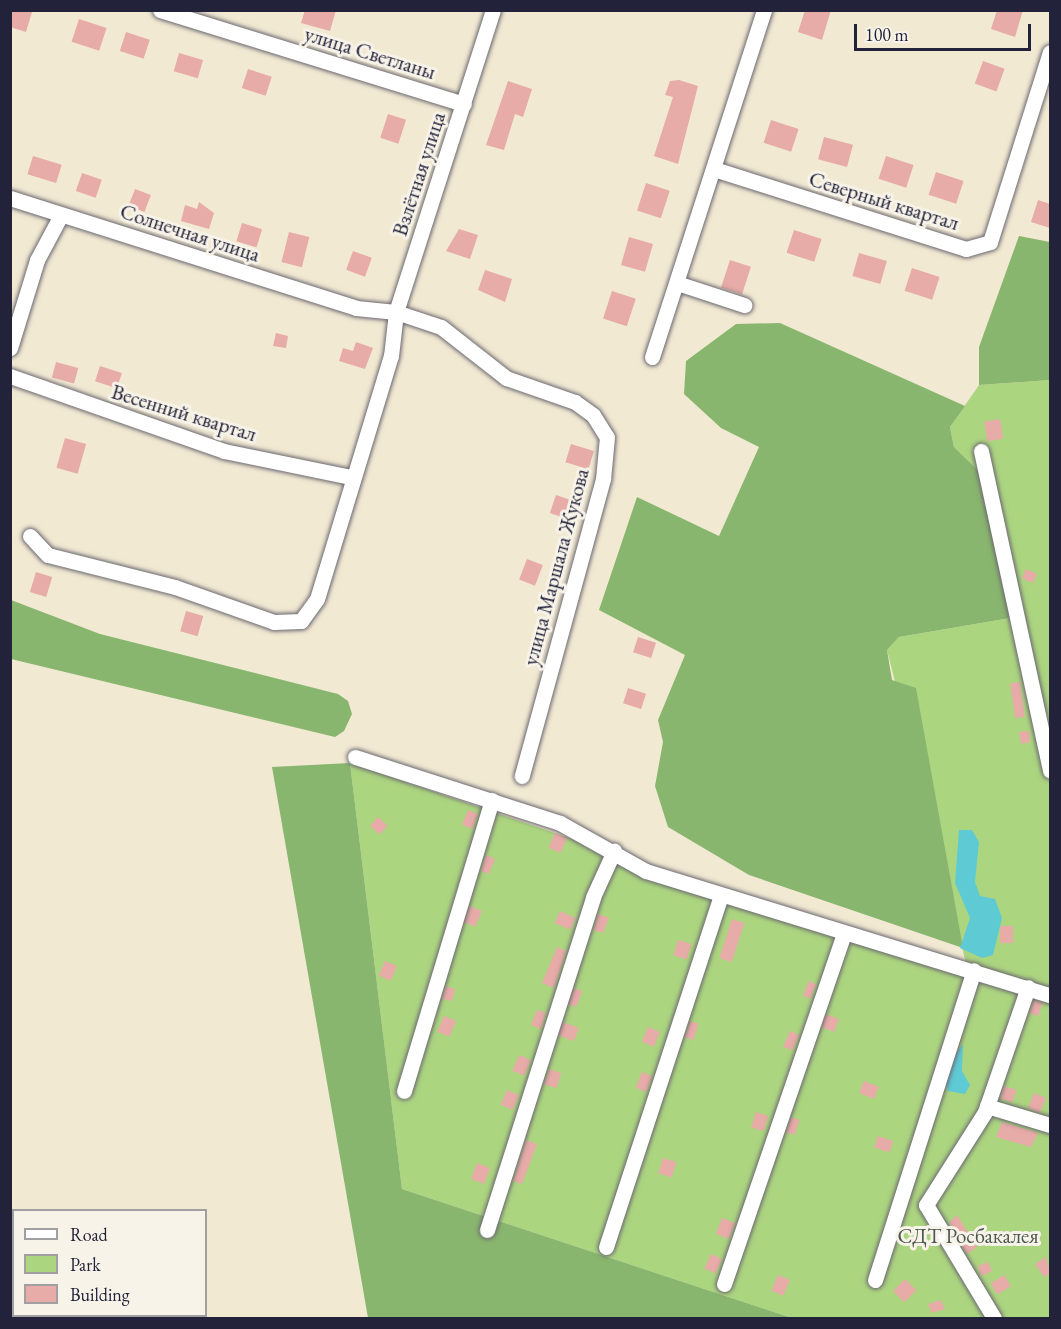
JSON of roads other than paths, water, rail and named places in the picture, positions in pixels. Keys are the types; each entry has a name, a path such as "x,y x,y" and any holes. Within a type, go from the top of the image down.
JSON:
{"street":[{"name":"улица Светланы","path":"160,10 464,104"},
{"name":"Взлётная улица","path":"30,536 48,555 291,624 312,613 351,477 392,356 396,312 493,10"},
{"path":"652,357 764,10"},
{"name":"Северный квартал","path":"714,170 966,249 990,242 1050,52"},
{"name":"Солнечная улица","path":"10,198 357,308 396,312"},
{"path":"10,348 37,260 61,215"},
{"path":"677,283 744,305"},
{"name":"улица Маршала Жукова","path":"396,312 441,327 506,378 575,402 594,414 607,437 603,479 522,776"},
{"name":"Весенний квартал","path":"10,376 224,451 351,477"},
{"path":"981,451 1050,771"},
{"path":"355,757 560,823 614,851 646,871 1050,995"},
{"path":"404,1091 492,801"},
{"path":"487,1230 593,897 614,851"},
{"path":"606,1247 722,895"},
{"path":"724,1284 843,933"},
{"path":"874,1280 974,970"},
{"path":"994,1318 926,1204 987,1106 1028,987"},
{"path":"987,1106 1050,1125"}],"water":[{"path":"959,830 972,830 979,842 975,882 980,896 995,899 1002,918 993,955 982,958 960,948 970,918 955,883"},
{"path":"963,1044 962,1071 970,1085 965,1094 948,1091 946,1085 949,1062"}],"park label":[{"name":"СДТ Росбакалея","path":"968,1236"}]}
